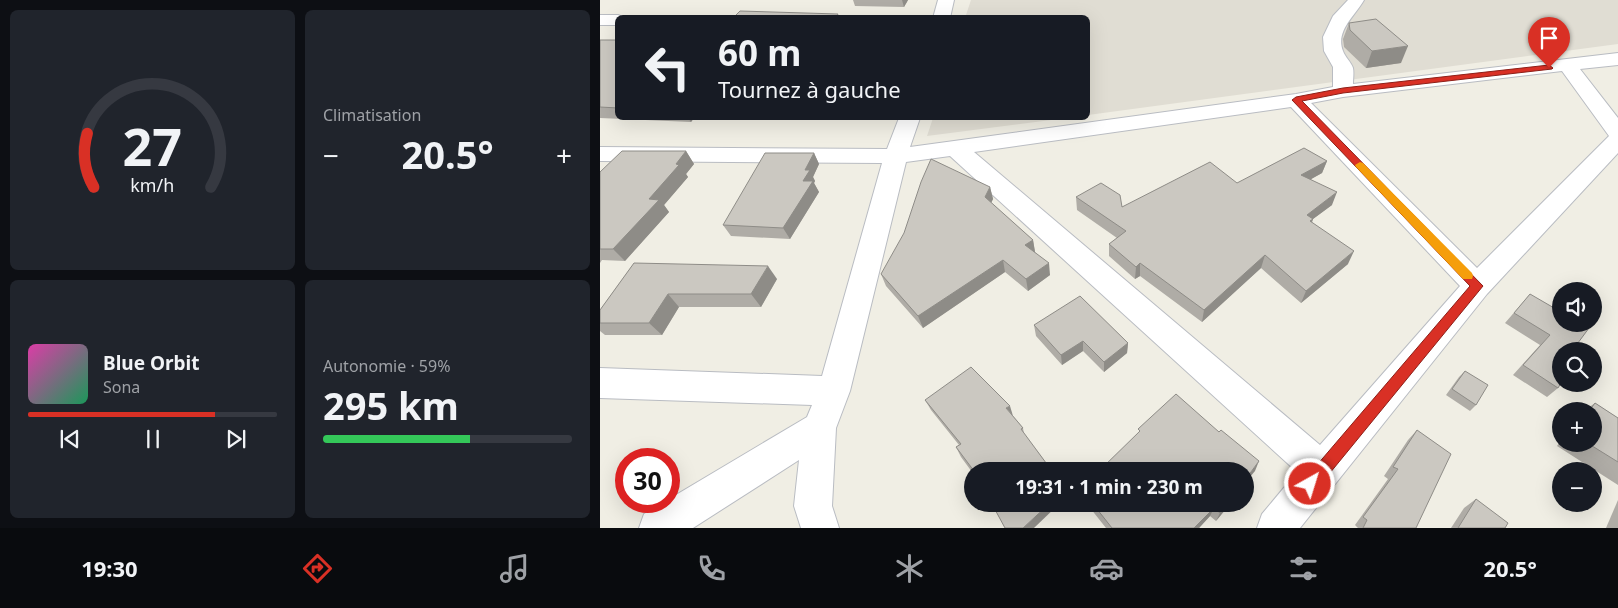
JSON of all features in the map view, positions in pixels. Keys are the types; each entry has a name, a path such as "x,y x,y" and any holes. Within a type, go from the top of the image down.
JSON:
{"street":[{"path":"942,15 946,0"},
{"path":"1343,91 1343,68 1333,51 1332,37 1342,16 1352,7 1356,0"},
{"path":"600,20 615,20"},
{"path":"600,154 896,156 1296,100 1343,91 1618,59"},
{"path":"1568,66 1618,133"},
{"path":"1296,100 1477,286"},
{"path":"820,528 813,506 818,428 834,391 896,156 907,120"},
{"path":"1276,528 1322,470 1477,286 1618,140"},
{"path":"955,148 1322,470"},
{"path":"600,383 834,391"},
{"path":"658,528 818,428"}],"shaded area":[{"path":"971,0 1618,0 1618,44 1090,115 1090,15 966,15"},
{"path":"932,120 1051,120 927,136"}],"building":[{"path":"740,11 838,14 838,15 736,15"},
{"path":"1376,19 1408,46 1372,51 1350,30 1349,23"},
{"path":"600,40 615,40 615,108 600,107"},
{"path":"1304,148 1327,161 1301,175 1337,192 1307,215 1313,219 1310,221 1354,251 1306,291 1265,255 1204,310 1140,263 1136,267 1109,244 1126,231 1076,197 1101,183 1120,195 1122,207 1210,162 1237,183"},
{"path":"622,151 686,151 676,164 679,165 649,199 659,200 613,249 600,249 600,172"},
{"path":"765,153 814,153 805,170 810,170 803,181 813,181 783,228 723,225"},
{"path":"931,159 990,187 985,197 1033,240 1025,245 1049,263 1026,279 1003,260 918,316 881,274 904,233 921,182"},
{"path":"634,263 768,266 751,294 668,294 649,323 600,323 600,310"},
{"path":"1530,294 1552,307 1552,332 1586,332 1579,342 1552,342 1552,384 1523,365 1550,335 1514,313"},
{"path":"1080,296 1128,343 1104,362 1083,341 1061,355 1034,325"},
{"path":"971,367 1010,406 1006,408 1023,428 1021,429 1045,462 967,462 956,447 961,444 925,400"},
{"path":"1465,371 1488,385 1476,405 1452,389"},
{"path":"1176,394 1219,432 1221,430 1259,461 1254,468 1254,462 1108,462 1140,431 1138,429"},
{"path":"1602,408 1618,418 1618,462 1602,452"},
{"path":"1417,430 1451,454 1416,528 1363,528 1367,520 1363,517 1398,469 1393,467"},
{"path":"1476,499 1508,523 1505,528 1458,528"},
{"path":"996,512 1040,512 1023,528 1005,528"},
{"path":"1099,512 1210,512 1194,528 1112,528"}],"slow traffic":[{"path":"1360,165 1468,276"}],"route":[{"path":"1310,484 1477,286 1296,100 1343,91 1549,68"}]}
